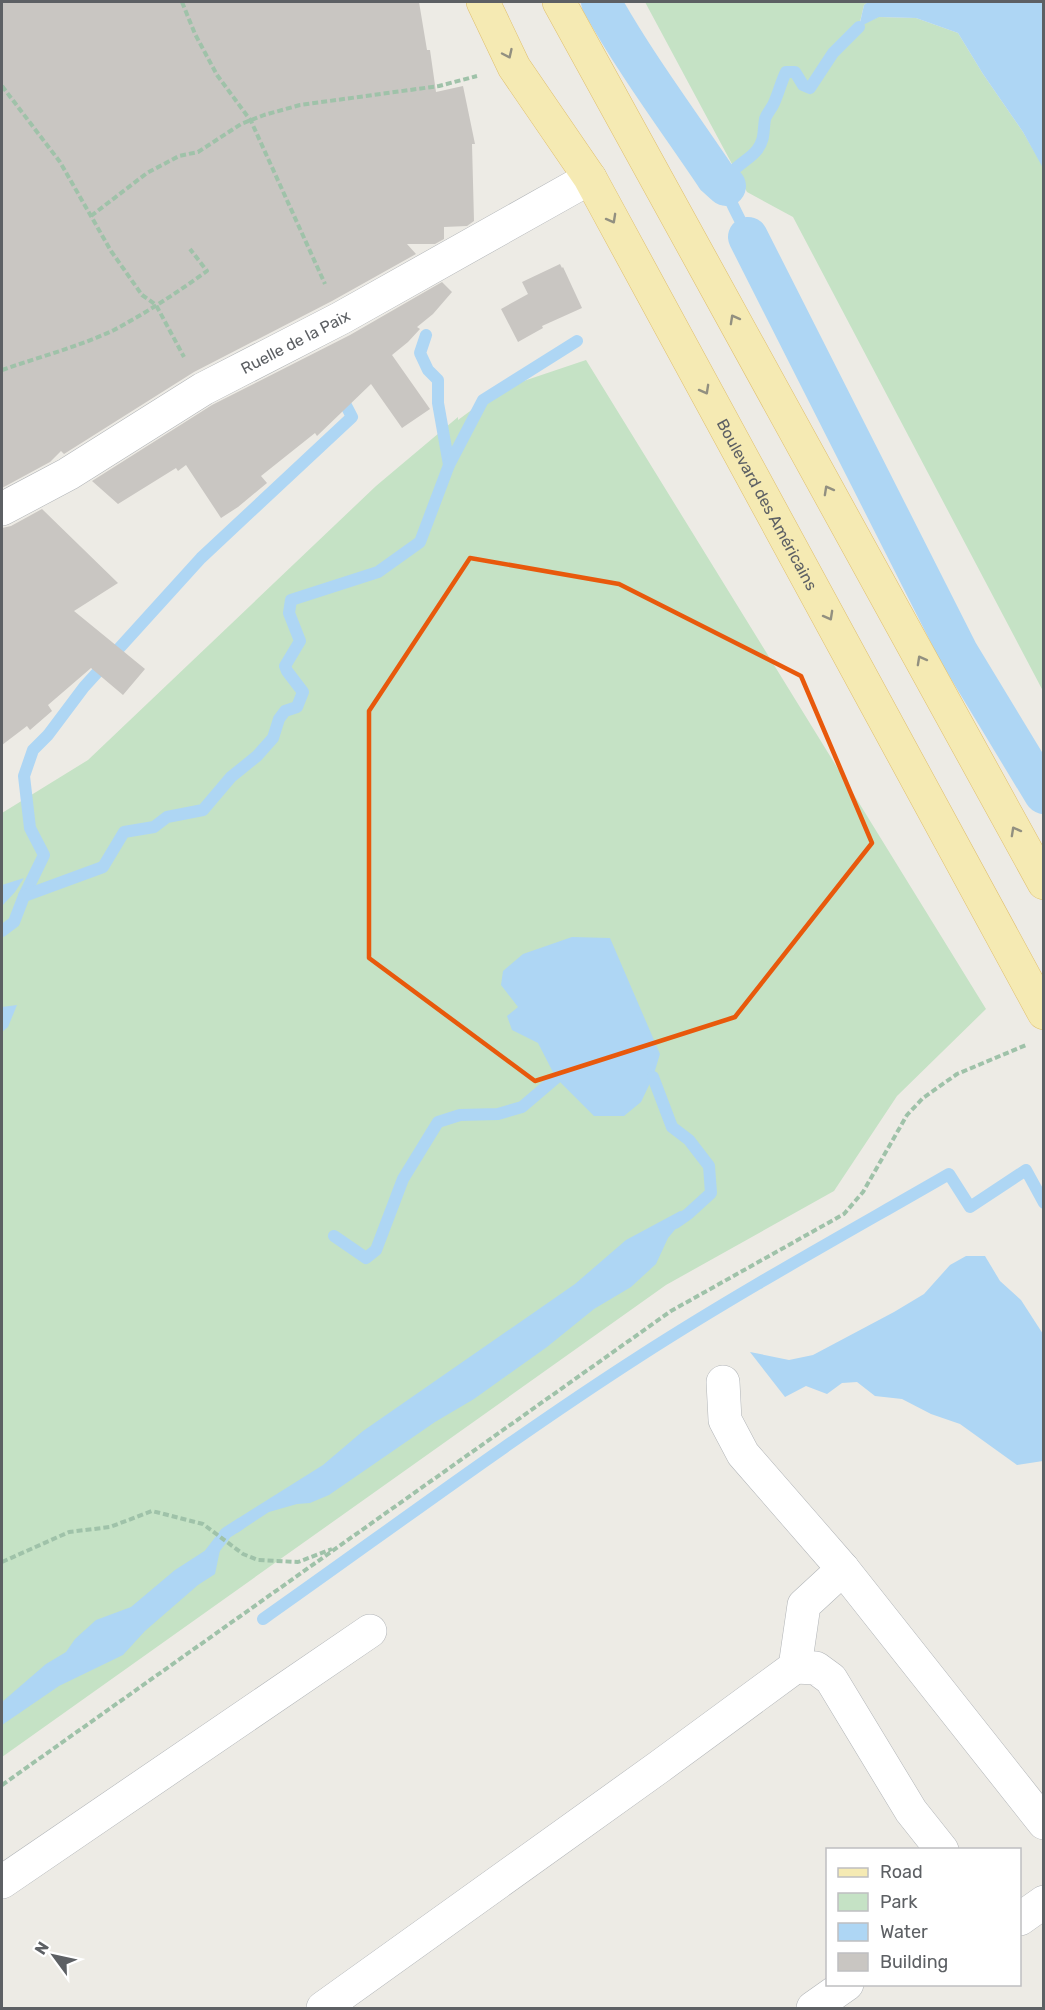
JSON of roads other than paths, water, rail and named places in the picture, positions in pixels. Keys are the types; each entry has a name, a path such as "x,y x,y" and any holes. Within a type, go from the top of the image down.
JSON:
{"main road":[{"name":"Boulevard des Américains","path":"483,2 513,67 590,178 1038,1027"},
{"path":"559,2 1044,883"}],"street":[{"name":"Ruelle de la Paix","path":"2,509 68,474 203,389 341,318 590,178"},
{"path":"723,1382 725,1420 743,1454 843,1569 1044,1823"},
{"path":"795,1667 804,1605 843,1569"},
{"path":"2,1882 370,1630"},
{"path":"323,2008 795,1667 816,1668 831,1679 911,1811 940,1848"},
{"path":"1021,1918 1044,1902"},
{"path":"813,2008 844,1986"}],"water":[{"path":"868,2 1043,2 1043,168 1023,132 958,33 916,18 879,17 859,27 864,5"},
{"path":"24,878 15,892 2,906 2,885"},
{"path":"572,937 610,938 660,1054 653,1077 641,1102 624,1116 594,1116 556,1078 538,1043 512,1030 507,1016 518,1007 501,985 503,971 523,954"},
{"path":"17,1005 8,1027 2,1032 2,1007"},
{"path":"680,1211 688,1214 668,1238 656,1264 631,1287 594,1309 547,1347 474,1399 435,1422 329,1495 310,1503 297,1504 269,1512 237,1533 226,1533 237,1519 323,1465 363,1431 575,1284 626,1240"},
{"path":"966,1256 985,1256 1000,1281 1021,1300 1043,1334 1043,1461 1017,1465 960,1424 931,1414 902,1399 875,1396 857,1382 842,1383 827,1394 806,1386 785,1397 750,1352 789,1360 813,1355 924,1294 950,1265"},
{"path":"213,1542 219,1543 220,1550 215,1574 198,1585 145,1631 123,1655 59,1686 2,1725 2,1702 46,1664 66,1652 75,1639 96,1620 131,1607 175,1570 206,1550"}],"waterway":[{"path":"601,2 657,91 716,177 726,186"},
{"path":"741,247 748,237 729,196 727,179 760,146 765,119 786,72 795,72 803,85 810,88 833,53 859,27"},
{"path":"748,237 958,652 1044,794"},
{"path":"426,335 420,353 428,370 438,380 438,403 449,465"},
{"path":"2,931 14,922 24,896 103,867 124,832 154,827 167,817 203,810 231,777 257,756 273,738 279,719 285,711 297,707 303,692 285,666 300,641 289,613 291,600 378,572 420,542 449,465 483,400 577,341"},
{"path":"24,896 44,855 30,828 24,776 33,750 48,735 84,687 201,558 352,417 340,394"},
{"path":"653,1077 672,1127 689,1140 709,1166 711,1193 675,1223"},
{"path":"334,1236 366,1258 376,1250 403,1179 438,1122 460,1115 498,1114 522,1107 556,1078"},
{"path":"263,1619 497,1452 640,1356 755,1286 949,1174 970,1207 1026,1170 1044,1203"},
{"path":"210,1554 226,1533 240,1524"}]}
